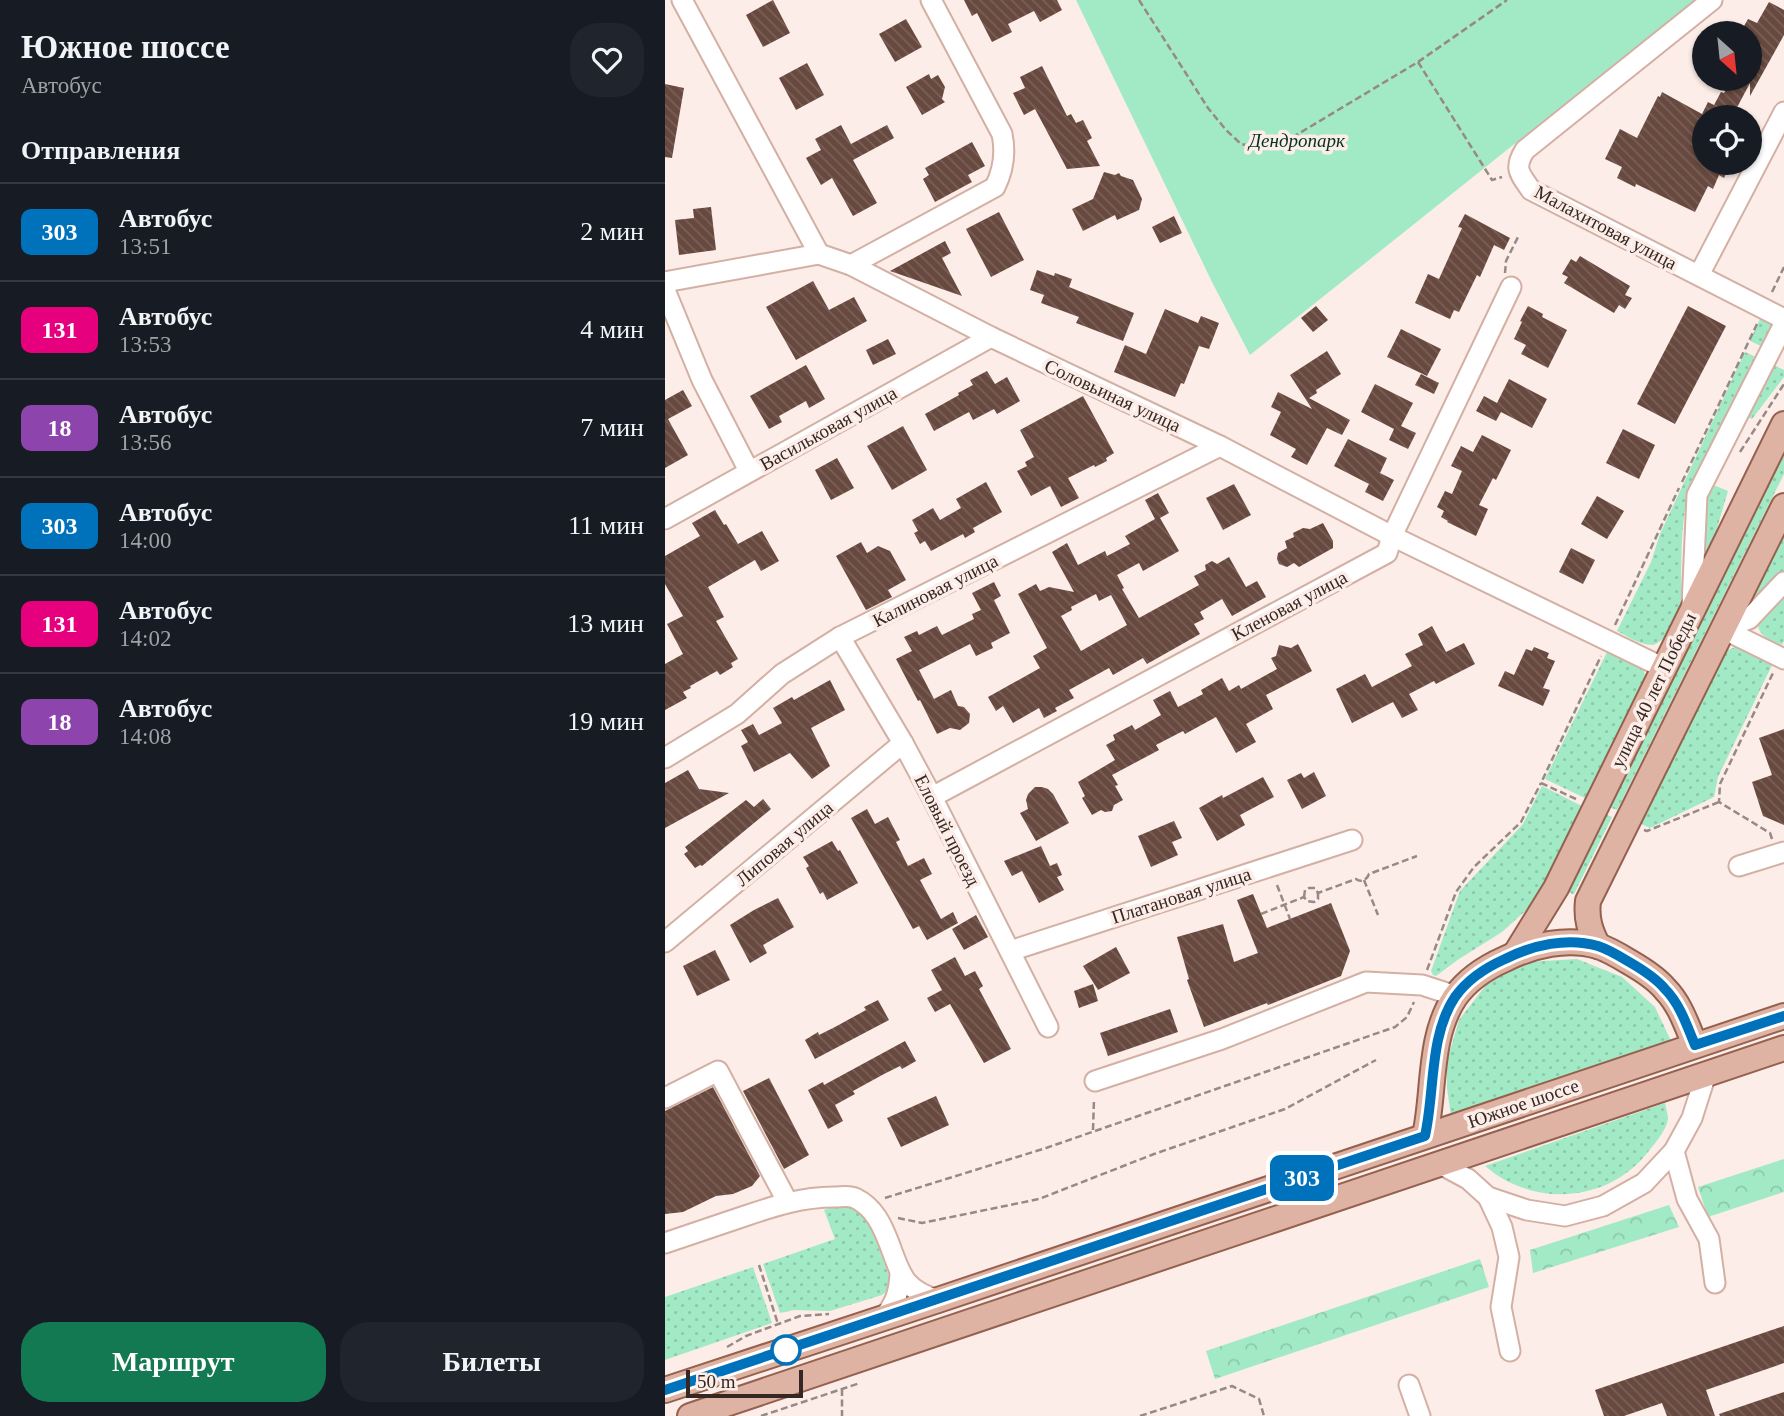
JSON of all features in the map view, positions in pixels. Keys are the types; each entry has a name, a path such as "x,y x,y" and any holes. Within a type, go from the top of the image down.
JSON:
{"main road":[{"name":"улица 40 лет Победы","path":"1516,953 1556,888 1784,424"},
{"name":"улица 40 лет Победы","path":"1588,901 1784,506"},
{"path":"1556,888 1558,898 1567,909 1574,910 1588,901"},
{"path":"1588,901 1590,929 1598,946"},
{"name":"улица 40 лет Победы","path":"1425,1136 1430,1115 1436,1049 1444,1019 1456,996 1472,980 1492,965 1516,953 1556,943 1598,946 1643,970 1666,989 1681,1012 1695,1045"},
{"name":"Южное шоссе","path":"665,1390 1784,1016"},
{"path":"1670,1086 1685,1072 1695,1045"},
{"name":"Южное шоссе","path":"690,1416 1784,1048"}],"street":[{"path":"665,282 819,254 682,0"},
{"path":"851,265 995,187 1000,175 1005,156 1002,134 931,0"},
{"name":"Малахитовая улица","path":"1712,0 1525,150 1518,160 1518,172 1531,190 1784,321"},
{"path":"1699,275 1784,112"},
{"name":"Соловьиная улица","path":"819,254 851,265 991,337 1220,446 1392,536 1664,668"},
{"name":"Кленовая улица","path":"932,797 1387,553 1392,536 1511,287"},
{"path":"665,290 702,380 749,471"},
{"path":"1692,610 1697,495 1784,321"},
{"name":"Васильковая улица","path":"665,519 991,337"},
{"name":"Калиновая улица","path":"665,758 737,714 782,674 840,637 1220,446"},
{"path":"1723,629 1749,619 1784,582"},
{"path":"1723,629 1782,658"},
{"name":"Еловый проезд","path":"840,637 932,797 1048,1027"},
{"name":"Липовая улица","path":"665,942 903,743"},
{"name":"Платановая улица","path":"1010,951 1352,840"},
{"path":"1739,866 1781,853"},
{"path":"1095,1081 1222,1039 1366,982 1422,985 1456,996"},
{"path":"665,1098 718,1071 787,1201"},
{"path":"1440,1164 1468,1180 1488,1197 1527,1210 1565,1216 1603,1206 1643,1183 1674,1151 1692,1118 1706,1074"},
{"path":"1674,1151 1687,1199 1709,1239 1715,1283"},
{"path":"665,1243 787,1201 852,1196 870,1209 883,1227 900,1274 896,1298 892,1308 882,1319"},
{"path":"1488,1197 1502,1227 1509,1258 1501,1307 1510,1352"},
{"path":"900,1274 915,1290 939,1300"},
{"path":"1409,1385 1420,1416"}],"path":[{"path":"1139,0 1208,108 1226,130 1241,144 1264,149 1293,137 1418,62 1507,0"},
{"path":"1418,62 1492,180 1518,172"},
{"path":"1511,287 1504,270 1518,237"},
{"path":"870,1209 1395,1027 1408,1017 1456,892 1475,867 1521,822 1541,783 1784,267"},
{"path":"1735,459 1784,384"},
{"path":"1719,802 1720,784 1782,658"},
{"path":"1541,783 1595,808"},
{"path":"1628,822 1647,831 1719,802"},
{"path":"1719,802 1770,833 1781,853"},
{"path":"1318,893 1356,879 1364,880 1369,874 1417,856"},
{"path":"1364,880 1378,915"},
{"path":"1277,885 1290,919"},
{"path":"1310,888 1315,888 1318,893 1318,899 1314,902 1307,901 1304,897 1305,890 1310,888"},
{"path":"1261,914 1304,897"},
{"path":"870,1209 922,1223 1039,1199 1154,1154 1285,1109 1376,1060"},
{"path":"1093,1132 1095,1081"},
{"path":"759,1265 778,1324"},
{"path":"724,1349 746,1336 800,1316 832,1314"},
{"path":"761,1416 860,1383"},
{"path":"1140,1416 1232,1386 1259,1399 1265,1416"},
{"path":"842,1389 842,1416"}],"green space":[{"name":"Дендропарк","path":"1076,0 1695,0 1250,355"},
{"path":"1764,310 1773,320 1773,326 1763,347 1750,341"},
{"path":"1745,352 1756,357 1689,493 1682,534 1681,608 1670,630 1657,644 1638,642 1617,631 1651,562 1660,534"},
{"path":"1772,364 1784,370 1784,377 1752,419 1746,416"},
{"path":"1784,455 1784,474 1617,810 1609,807"},
{"path":"1711,484 1728,491 1715,535 1700,568 1702,510"},
{"path":"1784,534 1784,571 1745,613"},
{"path":"1784,593 1782,645 1762,634 1758,622"},
{"path":"1740,645 1775,659 1718,777 1714,797 1650,828 1639,823 1722,655"},
{"path":"1609,648 1643,668 1646,679 1587,799 1545,779"},
{"path":"1542,786 1582,806 1533,904 1502,932 1436,976 1433,975 1431,971 1460,891 1523,824"},
{"path":"1605,814 1612,817 1572,894 1567,890"},
{"path":"1577,959 1622,977 1655,1007 1671,1041 1451,1116 1447,1061 1459,1020 1486,985 1526,962"},
{"path":"1665,1103 1667,1123 1648,1152 1632,1169 1613,1182 1592,1190 1570,1194 1526,1189 1504,1180 1485,1166"},
{"path":"1784,1159 1784,1192 1708,1217 1698,1187"},
{"path":"840,1204 854,1206 868,1220 891,1281 888,1289 882,1295 830,1311 794,1310 780,1313 763,1264 835,1239 824,1210"},
{"path":"1669,1205 1679,1227 1533,1273 1530,1250"},
{"path":"1480,1259 1489,1287 1215,1379 1206,1351"},
{"path":"753,1267 772,1323 665,1360 665,1297"}],"building":[{"path":"773,0 790,33 763,47 746,15"},
{"path":"964,0 1057,0 1062,10 1040,22 1034,11 1008,24 1012,32 992,42 977,13 972,16"},
{"path":"1769,2 1784,10 1784,35 1762,74 1762,21 1758,21"},
{"path":"906,19 922,47 895,62 879,34"},
{"path":"807,63 824,95 796,110 779,78"},
{"path":"1042,66 1067,116 1071,114 1076,123 1083,120 1092,138 1087,141 1100,166 1067,169 1035,109 1024,115 1013,93 1025,88 1020,77"},
{"path":"929,74 931,79 938,75 945,87 942,99 945,102 922,115 906,87"},
{"path":"665,84 684,88 672,158 665,157"},
{"path":"1746,91 1738,105 1714,105 1721,92"},
{"path":"1662,92 1692,108 1692,175 1719,175 1713,189 1708,186 1695,212 1617,178 1622,167 1605,159 1620,129 1637,138"},
{"path":"841,125 851,144 887,125 894,138 853,160 877,203 853,216 832,178 821,185 806,158 821,150 815,139"},
{"path":"972,142 985,166 968,175 972,182 935,202 923,179 929,175 925,168"},
{"path":"1104,172 1115,175 1119,173 1133,180 1142,199 1139,210 1117,220 1115,215 1083,231 1072,209 1093,199"},
{"path":"711,207 716,250 679,255 675,220 694,218 693,209"},
{"path":"999,212 1024,260 991,277 966,229"},
{"path":"1465,214 1510,238 1504,250 1494,245 1480,277 1477,275 1459,312 1454,310 1450,319 1415,303 1428,274 1439,279 1462,228 1458,227"},
{"path":"1174,216 1182,233 1160,243 1152,227"},
{"path":"945,241 951,253 942,258 962,296 890,271"},
{"path":"1580,256 1630,286 1625,295 1632,298 1625,309 1619,305 1614,313 1564,283 1568,277 1562,274 1571,259 1576,262"},
{"path":"1037,270 1072,279 1069,287 1134,313 1123,341 1076,323 1079,317 1041,303 1044,295 1030,290"},
{"path":"813,281 829,310 854,297 867,321 796,360 766,307"},
{"path":"1316,306 1328,320 1313,332 1301,318"},
{"path":"1528,306 1567,330 1548,368 1521,354 1526,345 1514,339"},
{"path":"1688,306 1726,326 1675,424 1637,404"},
{"path":"1165,309 1198,323 1201,316 1219,323 1209,349 1199,346 1184,384 1181,383 1175,397 1114,372 1125,345 1146,354"},
{"path":"1401,329 1441,349 1427,376 1387,357"},
{"path":"888,339 896,354 873,365 866,350"},
{"path":"1327,351 1341,374 1316,390 1317,393 1309,398 1350,420 1342,435 1327,428 1307,465 1291,457 1296,449 1270,435 1281,412 1271,407 1278,392 1312,409 1290,375"},
{"path":"806,365 825,399 809,408 806,401 779,416 782,422 769,429 750,396"},
{"path":"987,371 995,384 1007,377 1020,401 997,414 994,409 973,420 969,412 934,431 925,414 959,395 958,393 973,385 970,380"},
{"path":"1421,374 1439,383 1434,394 1415,385"},
{"path":"1509,379 1547,399 1532,428 1501,412 1496,421 1476,411 1484,396 1497,403"},
{"path":"1375,384 1413,403 1401,426 1416,433 1408,449 1389,440 1394,429 1361,412"},
{"path":"683,390 692,406 668,419 688,455 665,468 665,400"},
{"path":"1083,396 1114,453 1106,458 1107,461 1068,478 1079,498 1061,507 1050,486 1031,496 1017,471 1027,466 1025,462 1034,457 1020,430"},
{"path":"903,426 927,470 892,490 867,446"},
{"path":"1623,429 1655,445 1639,479 1606,463"},
{"path":"1482,435 1511,450 1496,480 1493,478 1479,505 1488,509 1476,536 1447,522 1441,517 1444,511 1437,507 1445,491 1452,494 1462,471 1451,466 1461,446 1473,452"},
{"path":"1348,439 1387,458 1380,473 1394,480 1383,501 1365,492 1369,484 1334,466"},
{"path":"837,458 854,488 831,500 815,470"},
{"path":"986,482 1002,512 973,528 975,532 965,538 963,534 931,551 925,541 920,544 914,533 918,531 912,520 933,508 940,520 961,508 956,499"},
{"path":"1234,484 1251,515 1223,530 1206,498"},
{"path":"1158,493 1169,513 1160,518 1179,551 1143,571 1139,563 1117,575 1139,618 1199,585 1194,576 1206,570 1205,565 1212,561 1217,564 1229,557 1246,587 1257,581 1266,597 1232,616 1222,599 1200,612 1204,619 1194,624 1200,634 1147,664 1143,658 1113,675 1109,668 1069,690 1074,698 1055,708 1057,711 1044,718 1039,708 1013,723 1003,706 996,711 988,697 1040,668 1033,656 1047,648 1018,594 1036,584 1040,591 1049,587 1074,592 1052,552 1067,543 1078,565 1105,551 1107,556 1130,544 1125,536 1155,519 1145,500","holes":["1096,594 1099,601 1111,595 1127,625 1081,651 1061,616 1072,610 1071,607"]},
{"path":"1597,496 1624,511 1607,539 1581,524"},
{"path":"715,510 738,544 762,531 779,561 761,571 755,560 708,587 724,617 716,621 738,659 731,663 733,667 720,675 717,671 690,686 691,688 683,692 687,698 665,710 665,664 683,654 667,624 683,616 665,584 665,556 700,536 692,523"},
{"path":"1323,523 1333,541 1333,548 1299,567 1294,563 1287,567 1279,564 1278,553 1287,548 1285,541 1294,537 1293,533"},
{"path":"861,542 867,553 878,546 890,551 906,580 888,590 892,597 866,610 836,556"},
{"path":"1571,548 1595,560 1583,584 1559,572"},
{"path":"994,582 1001,596 994,600 1010,633 991,643 993,648 976,656 970,644 919,670 934,699 951,690 958,706 964,707 970,714 969,723 960,730 950,728 937,734 896,659 912,651 904,637 917,631 919,635 937,626 942,635 974,619 972,614 981,610 972,593"},
{"path":"1432,626 1446,652 1464,643 1475,664 1409,694 1418,710 1402,718 1393,702 1352,723 1336,689 1365,674 1372,687 1412,666 1405,654 1423,645 1418,634"},
{"path":"1298,644 1312,671 1266,695 1273,709 1246,724 1256,742 1236,753 1216,717 1185,734 1183,731 1156,745 1159,750 1112,775 1123,800 1114,805 1112,811 1101,810 1092,815 1082,798 1085,796 1078,782 1115,760 1106,745 1115,740 1113,735 1132,725 1135,730 1161,715 1153,700 1170,691 1178,707 1203,694 1201,690 1222,678 1229,691 1239,685 1241,689 1277,669 1271,658 1276,656 1279,645 1291,648"},
{"path":"1534,647 1549,653 1547,658 1555,661 1543,688 1550,690 1543,706 1498,686 1505,671 1514,675 1526,649 1532,651"},
{"path":"830,680 845,710 811,728 830,766 812,779 790,753 754,772 741,746 748,742 741,730 753,724 759,735 782,723 773,708"},
{"path":"1784,729 1784,825 1763,816 1752,782 1772,775 1759,738"},
{"path":"688,770 699,789 729,793 665,828 665,783"},
{"path":"1314,772 1326,796 1302,809 1287,780 1301,773 1304,778"},
{"path":"1263,777 1274,797 1240,815 1245,825 1217,841 1199,808"},
{"path":"1035,787 1048,789 1053,794 1069,823 1036,841 1020,813 1028,809 1026,800"},
{"path":"763,799 771,809 702,866 695,868 684,854 688,851 685,847 746,800 754,807"},
{"path":"867,809 875,824 888,817 900,840 896,842 908,866 924,858 932,874 920,880 941,919 953,912 958,923 927,940 919,926 913,929 851,818"},
{"path":"1174,821 1182,838 1172,842 1178,855 1151,867 1138,836"},
{"path":"832,841 858,883 827,900 823,892 820,894 803,857"},
{"path":"1041,846 1050,866 1057,863 1062,875 1057,877 1064,890 1039,903 1022,871 1012,876 1004,861"},
{"path":"1253,894 1267,928 1331,903 1350,951 1341,976 1204,1027 1187,980 1189,979 1177,937 1223,924 1234,962 1258,953 1237,900"},
{"path":"778,898 794,927 763,945 767,953 750,963 730,925"},
{"path":"976,915 988,937 964,950 952,929"},
{"path":"1116,947 1130,973 1098,990 1083,966"},
{"path":"715,950 730,980 697,996 683,966"},
{"path":"955,957 965,976 975,971 983,986 979,989 1011,1049 984,1063 950,1004 935,1012 927,998 942,990 931,970"},
{"path":"1093,984 1098,1001 1079,1008 1074,991"},
{"path":"878,1000 889,1020 815,1059 805,1040 818,1032 819,1035 835,1027"},
{"path":"1170,1009 1178,1032 1108,1056 1100,1033"},
{"path":"905,1041 916,1061 902,1069 900,1066 853,1091 855,1094 835,1105 843,1121 828,1129 808,1090 823,1082 824,1085"},
{"path":"769,1078 809,1155 784,1169 743,1091"},
{"path":"713,1087 760,1176 752,1186 733,1194 716,1196 683,1212 665,1214 665,1111"},
{"path":"936,1096 949,1125 901,1147 887,1118"},
{"path":"1784,1326 1784,1363 1706,1390 1715,1416 1667,1416 1662,1403 1624,1416 1604,1416 1595,1390"},
{"path":"1784,1392 1784,1416 1719,1414"}],"bus line":[{"name":"303","path":"665,1390 1425,1136 1430,1115 1436,1049 1444,1019 1456,996 1472,980 1492,965 1516,953 1540,945 1571,942 1598,946 1620,957 1643,970 1666,989 1681,1012 1695,1045 1784,1016"}]}
